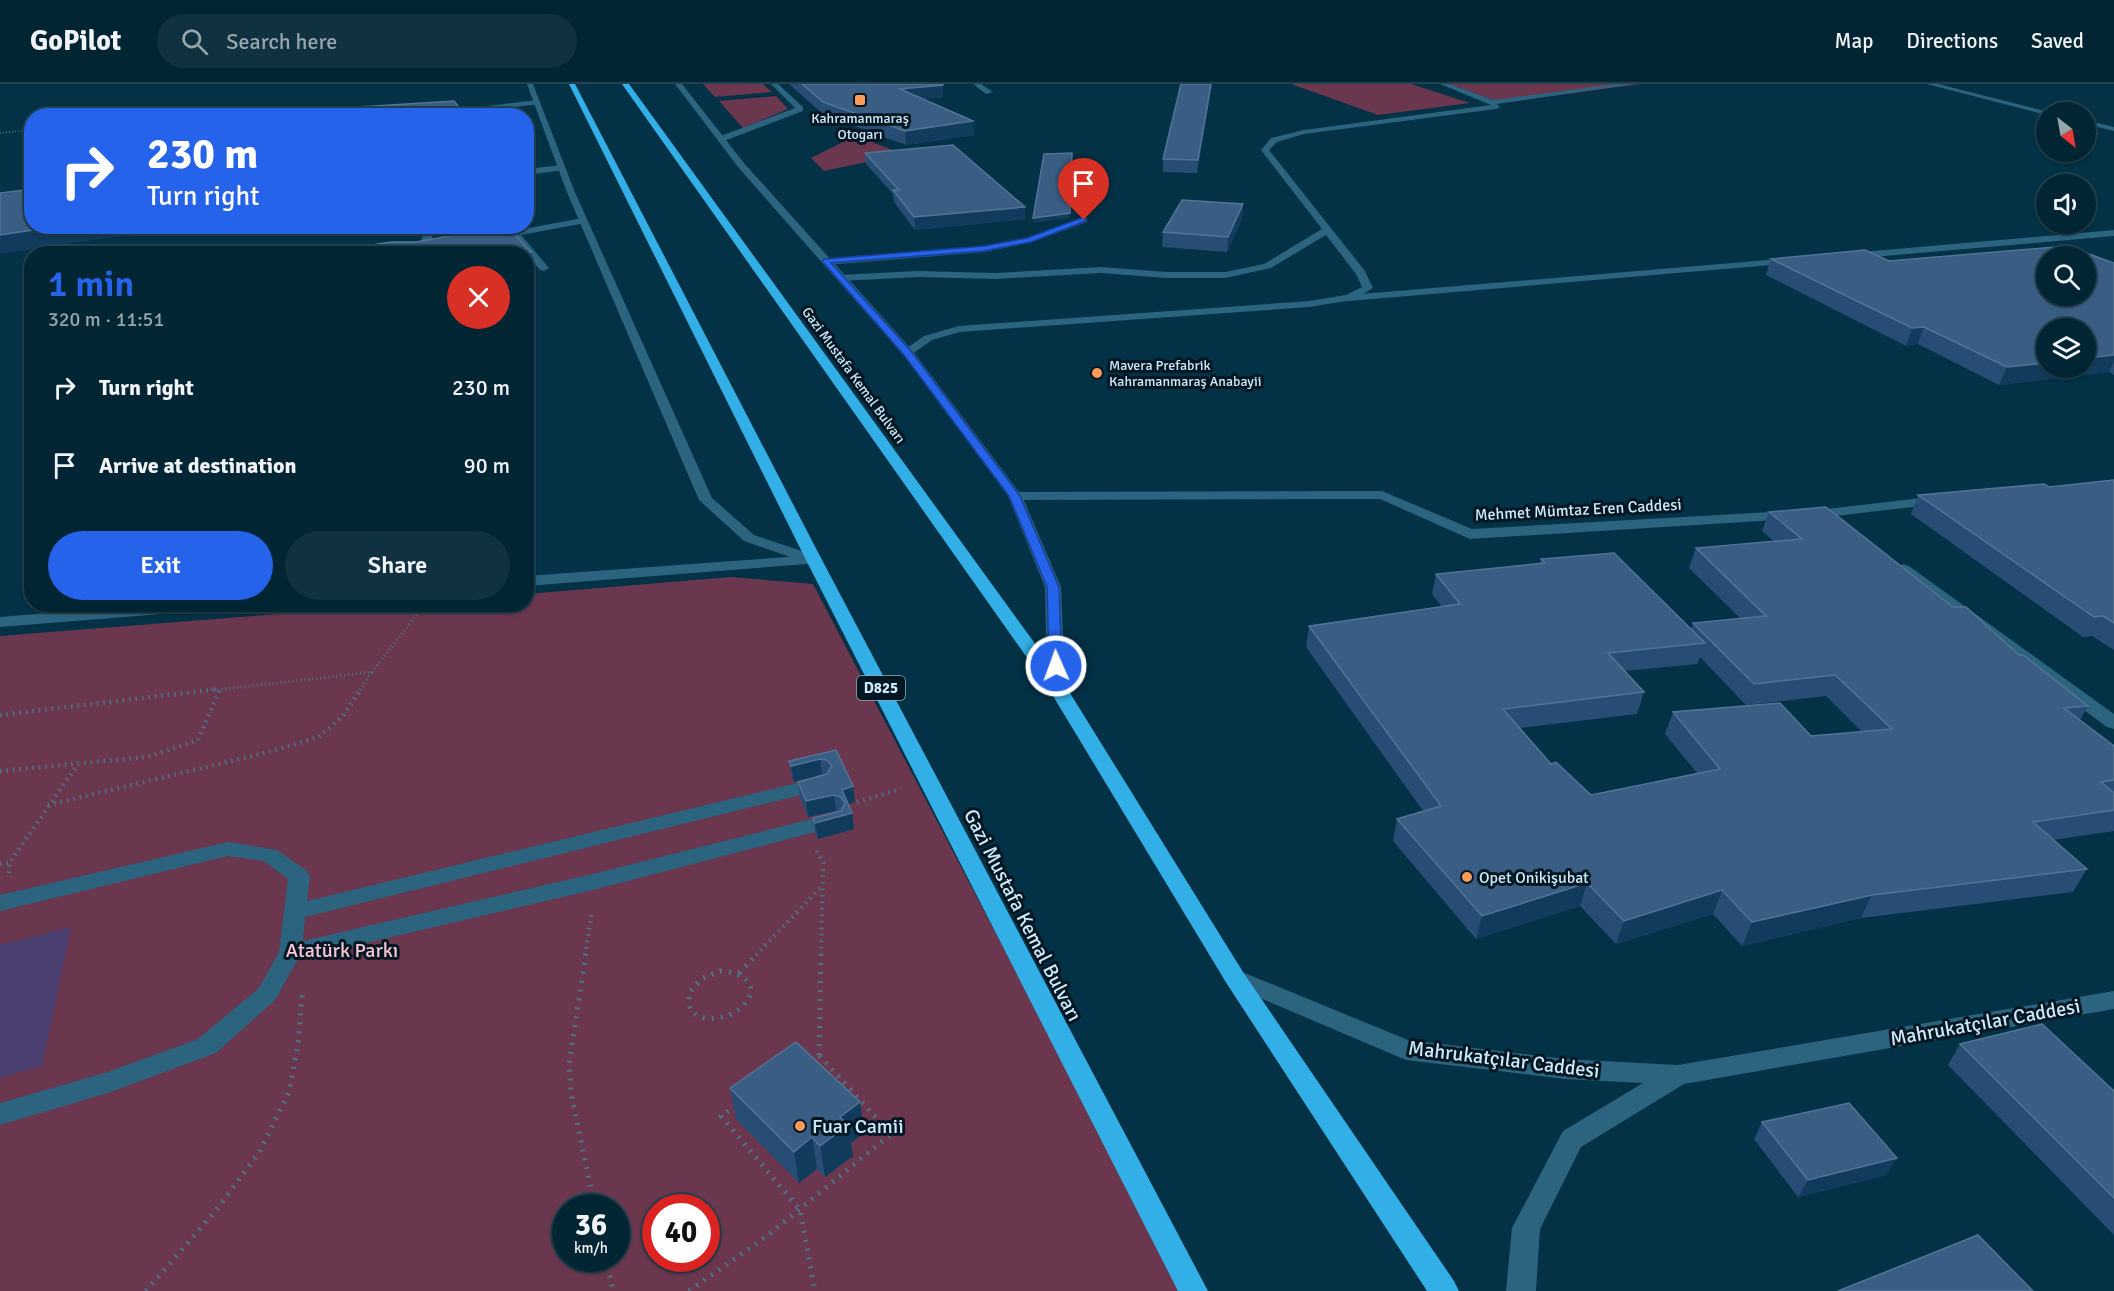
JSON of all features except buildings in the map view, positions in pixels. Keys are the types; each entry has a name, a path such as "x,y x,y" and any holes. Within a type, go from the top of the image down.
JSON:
{"highway":[{"name":"Gazi Mustafa Kemal Bulvarı","path":"572,84 814,560 1193,1291"},
{"name":"Gazi Mustafa Kemal Bulvarı","path":"624,84 1056,685 1235,978 1444,1291"}],"street":[{"path":"530,84 583,221 706,500 749,538 814,560"},
{"name":"Gazi Mustafa Kemal Bulvarı","path":"678,84 741,165 908,353 1015,496 1053,587 1056,685"},
{"path":"721,139 800,110 774,84"},
{"path":"976,84 989,92"},
{"path":"1443,84 1492,102 1631,84"},
{"path":"1930,84 2036,110"},
{"path":"483,108 537,102"},
{"path":"1349,298 1368,288 1360,273 1265,150 1274,140 1304,132 1496,107 1492,102"},
{"path":"2096,125 2114,129"},
{"path":"534,171 562,168"},
{"path":"825,261 984,249 1029,240 1084,220"},
{"path":"534,229 583,221"},
{"path":"840,278 917,274 995,276 1101,270 1167,275 1225,274 1267,266 1327,230"},
{"path":"1839,257 2114,233"},
{"path":"480,240 515,234 525,246"},
{"path":"534,256 544,268"},
{"path":"908,353 928,338 959,329 1308,304 1349,298 1803,260"},
{"name":"Mehmet Mümtaz Eren Caddesi","path":"1015,496 1382,495 1470,534 1826,513 1953,499"},
{"path":"1826,513 1845,527"},
{"path":"534,580 814,560"},
{"path":"1893,562 2114,723"},
{"path":"0,622 124,612"},
{"path":"295,912 822,783"},
{"path":"298,950 597,881 835,820"},
{"path":"0,903 228,849 270,855 298,876 295,912 298,950 267,994 207,1046 111,1082 0,1114"},
{"name":"Mahrukatçılar Caddesi","path":"1235,978 1406,1050 1565,1069 1678,1075 2114,1000"},
{"name":"Mahrukatçılar Caddesi","path":"1521,1291 1526,1228 1572,1139 1678,1075"}],"path":[{"path":"0,133 24,131"},
{"path":"48,805 320,738 343,716 372,672 419,612"},
{"path":"0,716 372,672"},
{"path":"0,771 147,757 198,740 218,689"},
{"path":"0,864 10,862 79,763"},
{"path":"853,803 929,781"},
{"path":"689,1291 719,1272 801,1210 891,1134 819,1054 823,863 804,827"},
{"path":"592,1194 571,1093 569,1064 597,881"},
{"path":"739,973 822,886"},
{"path":"146,1291 217,1209 260,1151 289,1092 298,1045 298,950"},
{"path":"720,971 739,973 750,985 750,992 742,1007 724,1017 714,1018 696,1013 690,1007 689,993 701,979 720,971"},
{"path":"809,1061 819,1054"},
{"path":"741,1104 721,1116 801,1210 815,1291"},
{"path":"609,1272 613,1291"}],"green space":[{"path":"703,84 763,84 772,92 715,97"},
{"path":"1291,84 1411,84 1470,103 1378,115"},
{"path":"1448,84 1640,84 1501,103"},
{"path":"776,96 788,109 743,128 719,101"},
{"path":"855,136 904,154 824,171 811,158"},
{"name":"Atatürk Parkı","path":"731,577 813,584 1183,1291 0,1291 0,636 302,612 534,612 534,593"}],"shaded area":[{"path":"71,927 42,1066 0,1078 0,945"}],"place":[{"name":"Kahramanmaraş Otogarı","path":"860,100"},
{"name":"Mavera Prefabrik Kahramanmaraş Anabayii","path":"1097,373"},
{"name":"Opet Onikişubat","path":"1467,877"},
{"name":"Fuar Camii","path":"800,1126"}],"route":[{"path":"1056,666 1053,587 1015,496 908,353 825,261 984,249 1029,240 1084,220"}]}
